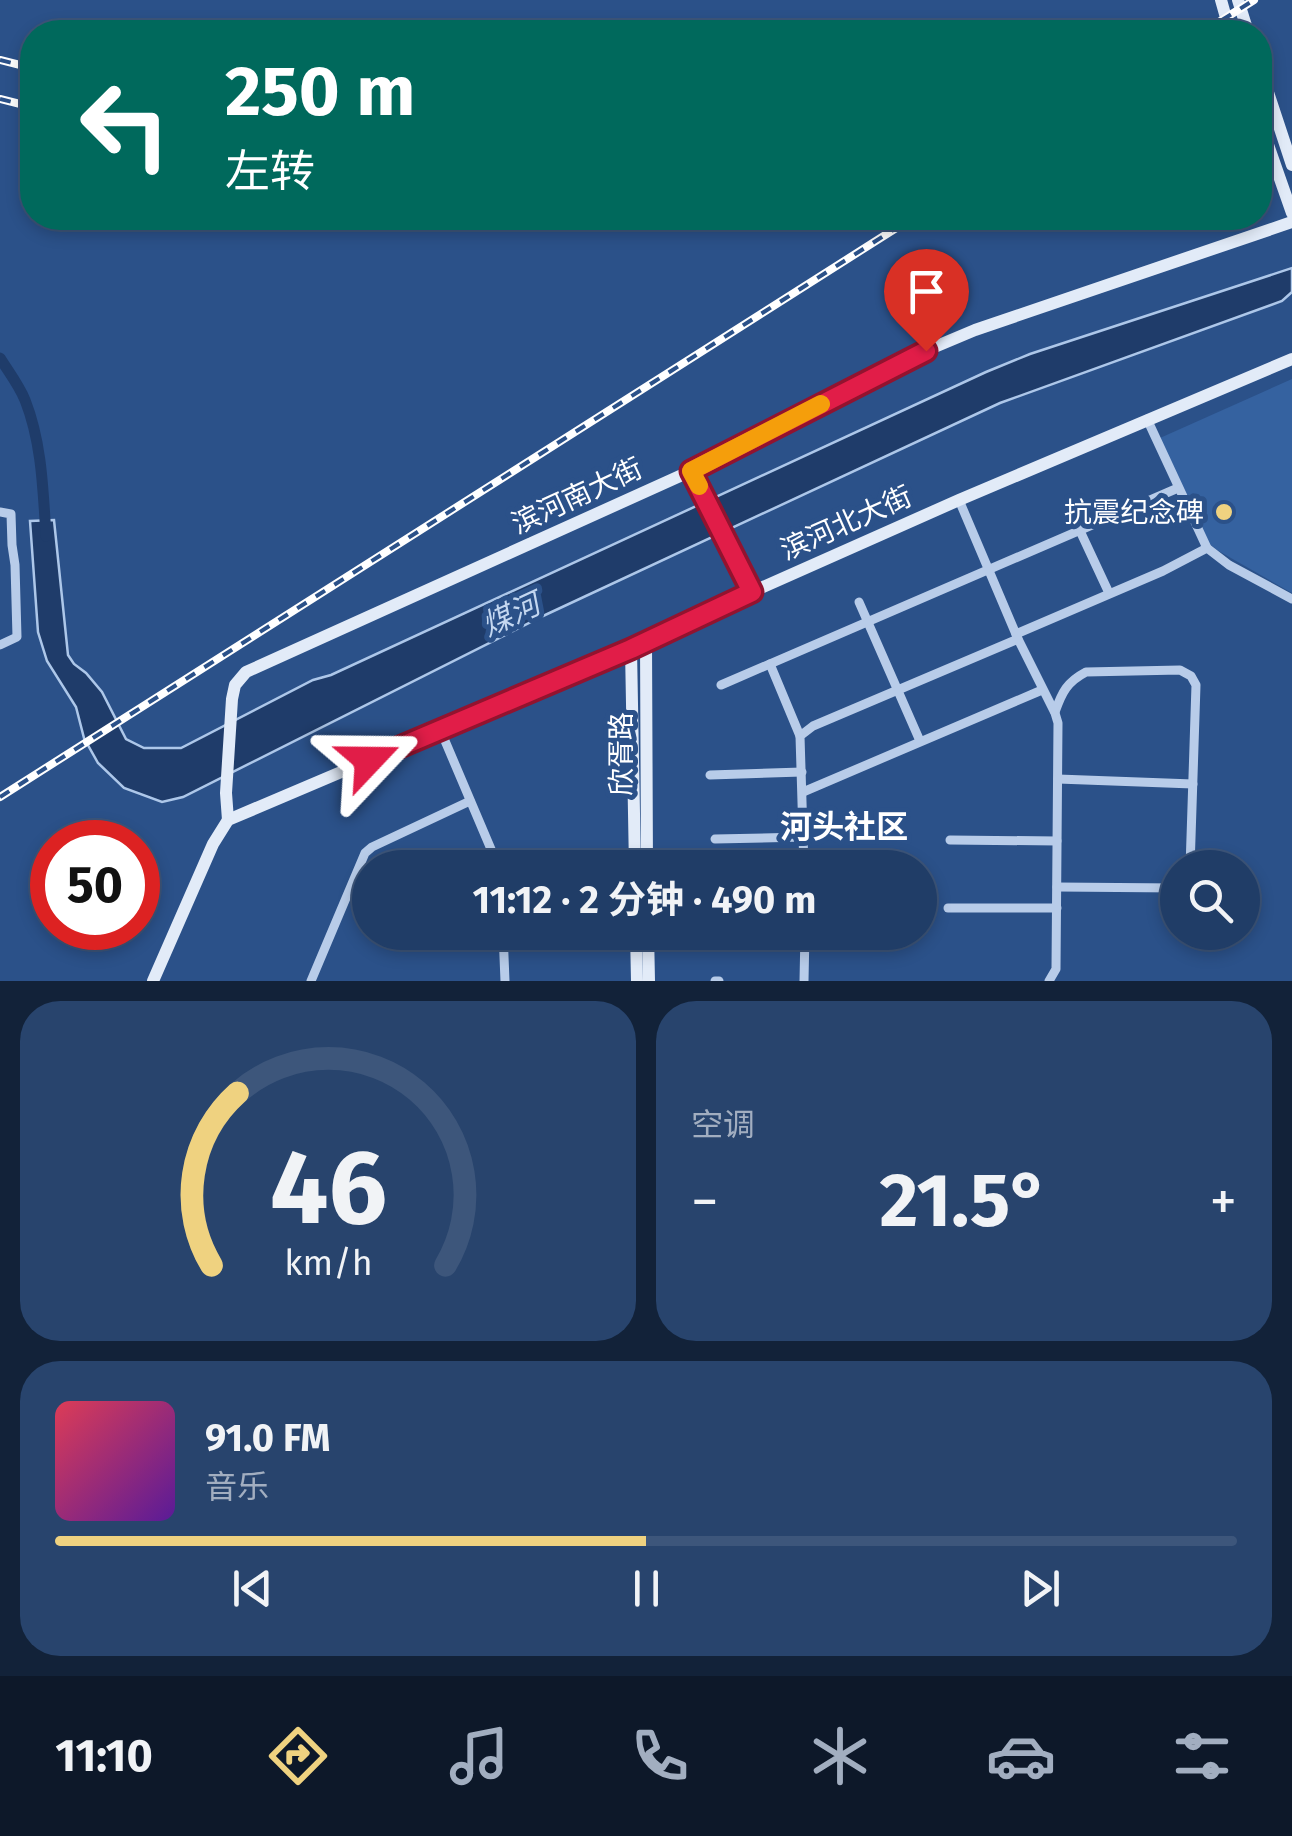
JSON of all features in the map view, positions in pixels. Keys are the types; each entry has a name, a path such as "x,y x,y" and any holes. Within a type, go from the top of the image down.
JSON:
{"street":[{"path":"1272,104 1292,165"},
{"path":"1272,156 1292,214"},
{"name":"滨河南大街","path":"228,820 232,698 235,685 246,672 691,471 974,330 1268,230"},
{"name":"滨河北大街","path":"228,820 631,649 960,500 1292,358"},
{"path":"1146,419 1207,548 1229,565 1292,599"},
{"path":"691,471 752,592"},
{"path":"721,685 1178,488"},
{"path":"960,500 1058,724 1056,969 1049,981"},
{"path":"1068,504 1109,593"},
{"path":"0,512 10,514 16,636 0,645"},
{"path":"800,736 812,726 1017,637 1207,548"},
{"path":"859,602 920,741"},
{"name":"欣胥路","path":"646,641 647,850"},
{"name":"欣胥路","path":"631,649 635,850"},
{"path":"770,664 800,736 804,850"},
{"path":"1055,713 1063,690 1086,672 1180,670 1191,676 1196,686 1190,850"},
{"path":"803,792 1042,690"},
{"path":"440,730 491,850"},
{"path":"710,775 802,772"},
{"path":"1058,780 1192,784"},
{"path":"312,981 366,853 470,801"},
{"path":"153,981 213,844 228,820"},
{"path":"714,840 804,837"},
{"path":"950,840 1057,841"},
{"path":"1057,887 1160,888"},
{"path":"948,908 1056,908"},
{"path":"503,950 504,981"},
{"path":"636,950 636,981"},
{"path":"648,950 649,981"},
{"path":"804,950 804,981"}],"shaded area":[{"path":"1292,379 1292,593 1207,542 1160,438"}],"water":[{"path":"1292,268 1292,292 1282,301 1000,403 543,616 183,797 162,802 124,788 98,763 84,738 76,707 47,661 38,632 30,521 54,520 68,655 102,692 126,739 144,748 181,748 313,680 986,372"}],"waterway":[{"name":"煤河","path":"0,358 23,394 31,416 41,467 46,536"}],"railway":[{"path":"1222,20 1254,0"},
{"path":"0,60 20,65"},
{"path":"0,99 20,104"},
{"path":"0,797 893,230"}],"slow traffic":[{"path":"699,486 691,471 821,404"}],"place":[{"name":"抗震纪念碑","path":"1224,512"}],"district":[{"name":"河头社区","path":"844,827"}],"route":[{"path":"369,760 631,649 752,592 691,471 926,351"}]}
